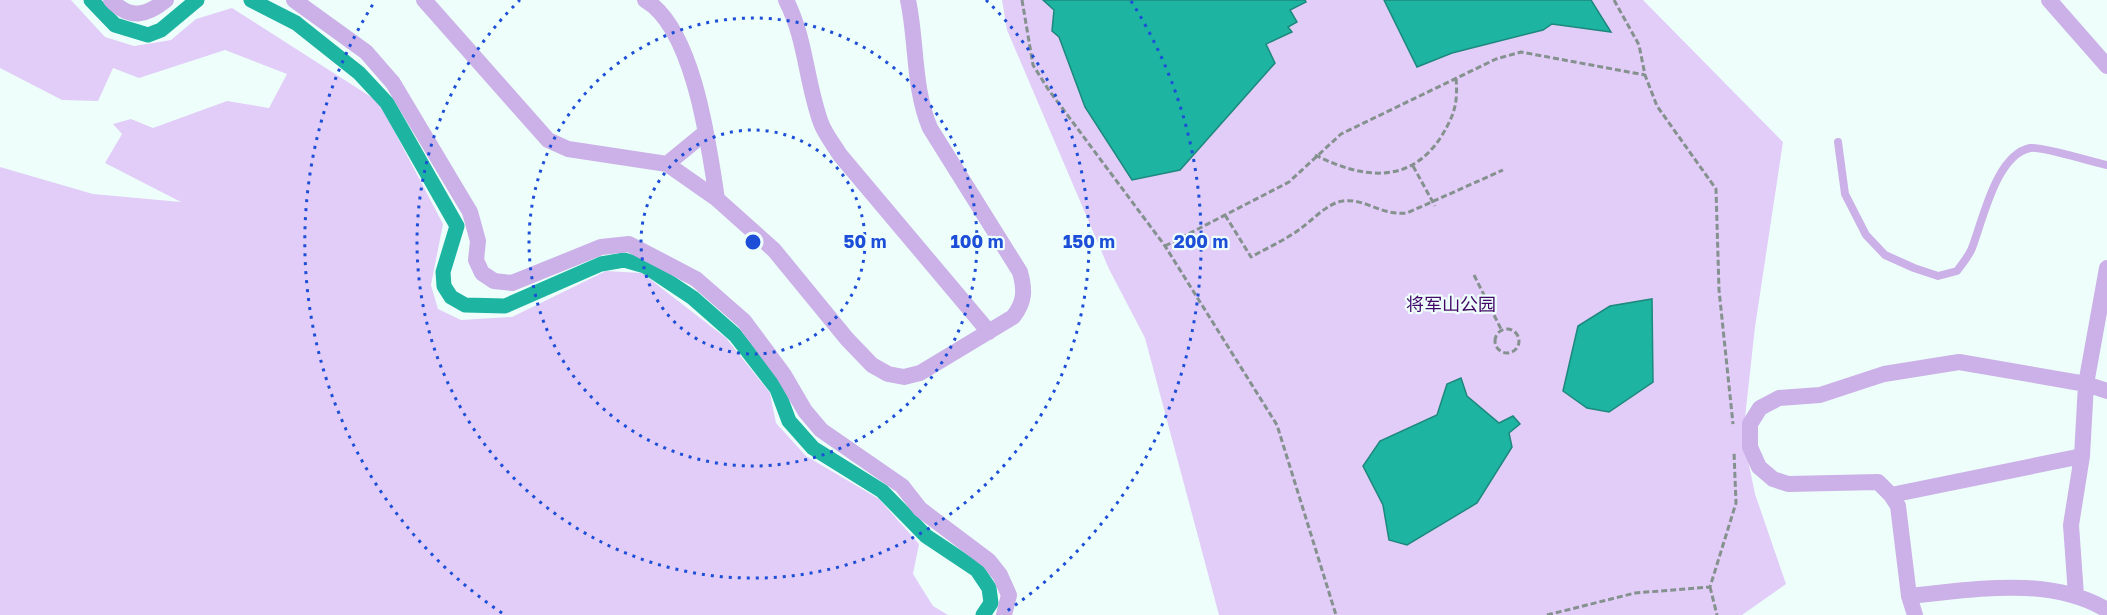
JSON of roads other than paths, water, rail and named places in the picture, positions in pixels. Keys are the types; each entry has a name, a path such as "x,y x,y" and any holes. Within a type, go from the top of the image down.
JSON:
{"street":[{"path":"111,0 119,8 138,16 151,12 166,0"},
{"path":"294,0 366,52 393,83 470,212 478,241 476,260 482,273 494,281 512,283 601,247 629,244 696,279 744,321 784,375 804,411 821,430 902,486 920,509 989,561 1000,575 1009,595 1004,615"},
{"path":"424,0 548,140 568,149 667,164 717,199 774,250 847,339 872,365 888,374 904,377 920,373 1013,317 1022,306 1025,289 1020,272 930,128 920,105 915,32 908,0"},
{"path":"645,0 654,5 670,25 683,51 706,132 717,199"},
{"path":"786,0 804,43 813,97 822,125 840,155 989,332"},
{"path":"2049,0 2107,66"},
{"path":"667,164 706,132"},
{"path":"2076,595 2071,525 2082,456 2086,384 2107,268"},
{"path":"1915,615 1909,596 1898,506 1891,495 1878,482 1788,484 1773,479 1760,467 1750,447 1750,424 1760,408 1779,398 1820,395 1884,374 1959,362 2086,384 2107,391"},
{"path":"1891,495 2082,456"},
{"path":"1909,596 1992,589 2040,588 2076,595 2107,610"}],"lane":[{"path":"1838,142 1845,194 1866,235 1885,255 1938,276 1957,272 1971,251 2001,172 2013,156 2032,148 2107,165"}],"waterway":[{"path":"91,0 115,25 148,35 161,30 197,0"},
{"path":"251,0 296,23 359,73 387,103 457,226 443,272 444,286 451,297 465,305 505,306 601,264 624,260 645,266 693,298 735,335 777,389 789,421 813,448 882,491 926,536 977,570 989,588 991,603 983,615"}],"park label":[{"name":"将军山公园","path":"1451,305"}]}
